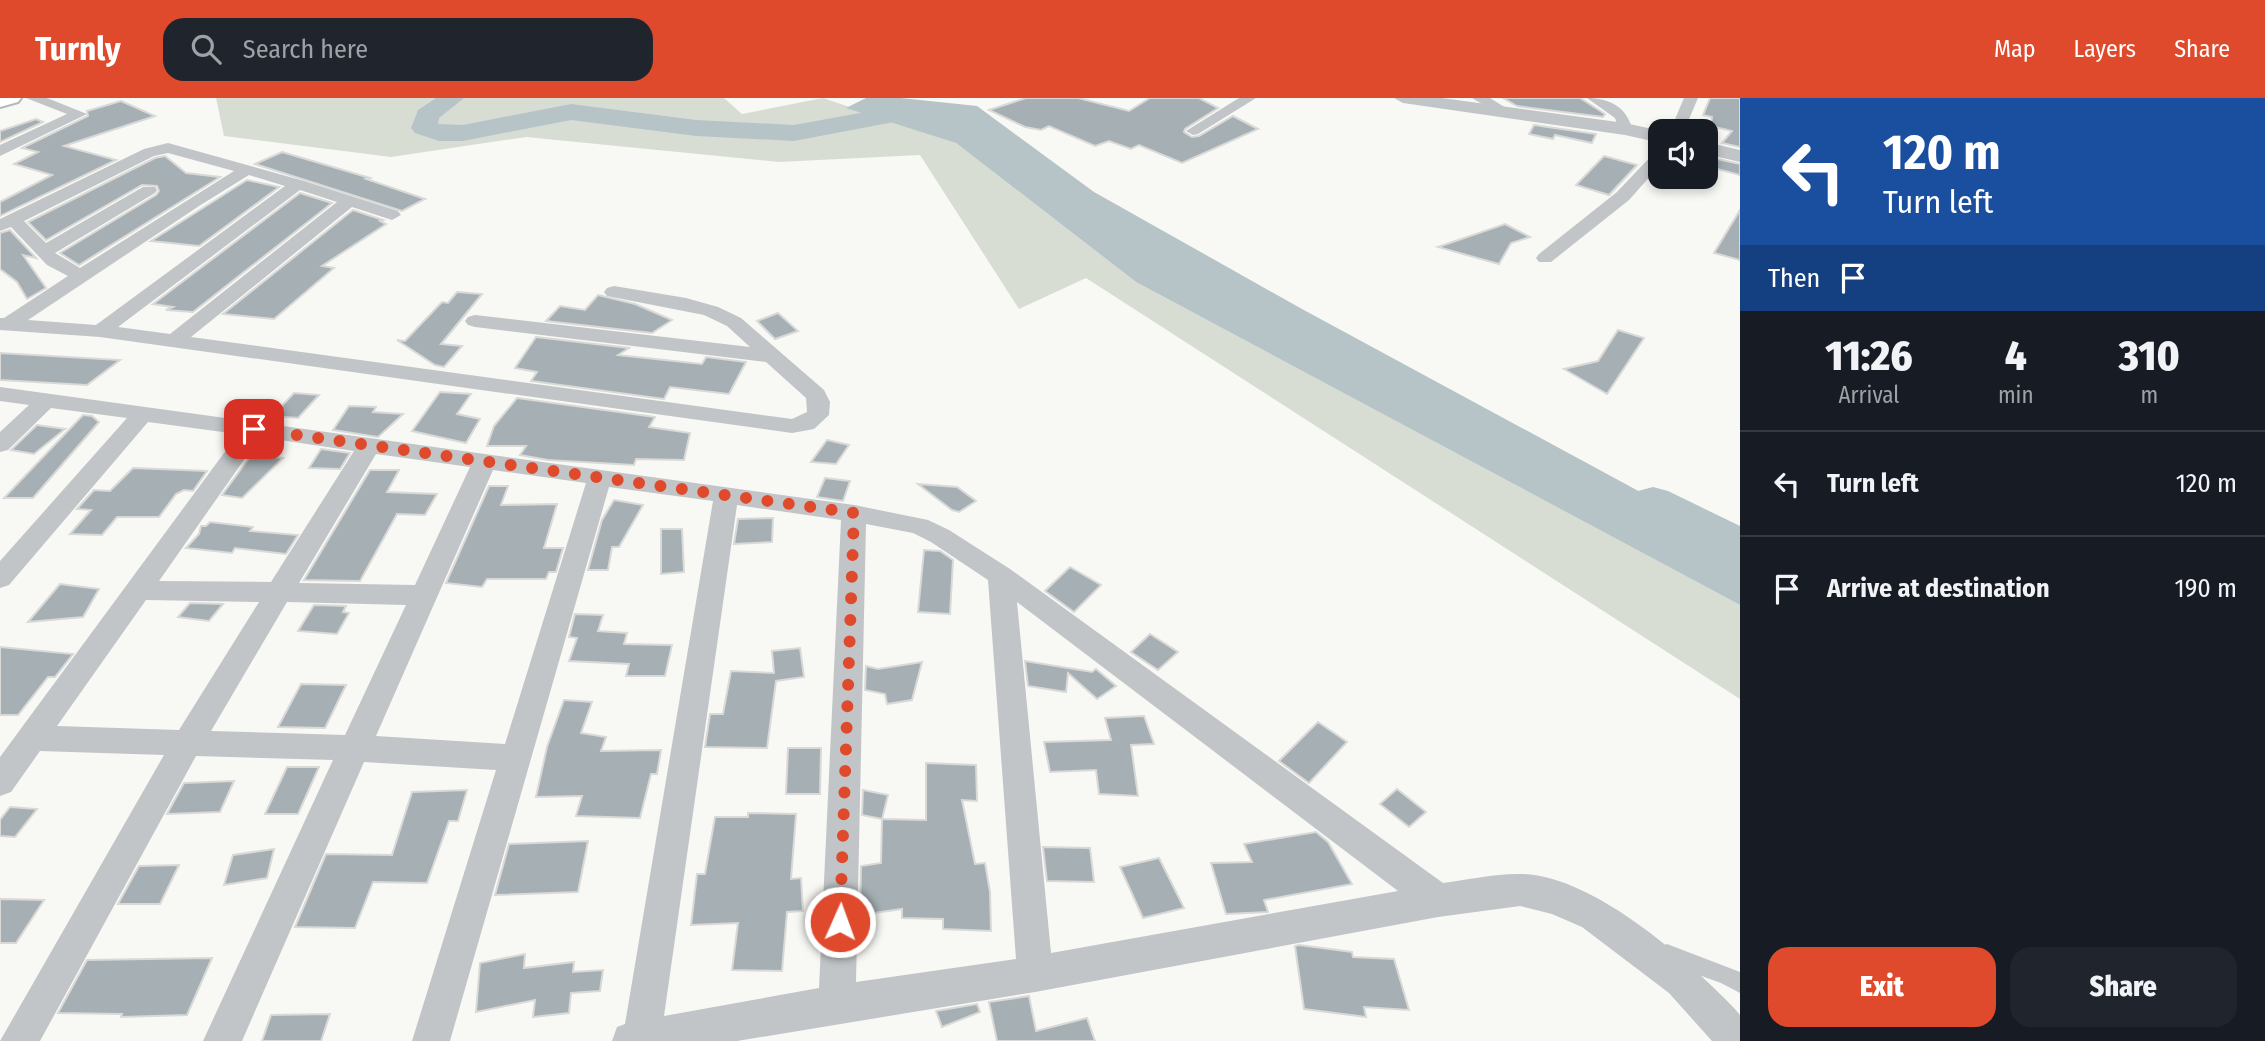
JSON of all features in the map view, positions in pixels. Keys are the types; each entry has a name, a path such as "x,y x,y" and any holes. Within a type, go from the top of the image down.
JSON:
{"main road":[{"path":"0,101 11,98"}],"street":[{"path":"0,151 80,114 33,98"},
{"path":"1193,131 1249,98"},
{"path":"1403,98 1648,134"},
{"path":"1479,98 1507,113"},
{"path":"1594,98 1622,116 1625,130"},
{"path":"1681,119 1691,98"},
{"path":"81,276 57,265 7,223 149,152 168,148 298,184 392,215"},
{"path":"1718,151 1740,156"},
{"path":"1545,258 1623,196 1648,168"},
{"path":"2,326 247,170"},
{"path":"101,176 193,202"},
{"path":"100,331 298,184"},
{"path":"44,252 160,193"},
{"path":"174,341 349,201"},
{"path":"2,326 43,325 100,331 792,426 813,420 819,408 816,394 734,322 686,303 614,292"},
{"path":"475,321 772,356"},
{"path":"0,394 854,513 919,526 940,536 1001,576 1438,900"},
{"path":"0,445 47,400"},
{"path":"0,578 142,415"},
{"path":"0,782 254,429"},
{"path":"19,1041 187,743 370,444"},
{"path":"222,1041 485,461"},
{"path":"431,1041 600,477"},
{"path":"726,497 637,1040 837,1004 1035,974 1438,900 1520,890 1555,898 1594,915 1636,944 1682,980 1736,1041"},
{"path":"837,1004 854,513"},
{"path":"1001,576 1035,974"},
{"path":"138,590 425,595"},
{"path":"32,738 354,748 516,758"}],"lane":[{"path":"1636,944 1726,975 1740,983"}],"shaded area":[{"path":"216,98 724,98 742,114 823,98 956,143 1136,282 1740,605 1740,699 1086,278 1019,309 920,155 779,162 526,137 391,157 224,136"},
{"path":"866,98 901,98 977,106 1094,192 1302,309 1740,546 1740,605 1136,282 956,143 846,108"}],"building":[{"path":"1026,98 1078,98 1129,111 1150,98 1199,98 1218,108 1185,129 1184,132 1192,137 1199,136 1233,116 1258,129 1182,163 1139,145 1131,149 1109,141 1095,146 1049,126 1041,130 1025,127 989,110"},
{"path":"1503,98 1580,98 1605,114 1603,117 1517,106"},
{"path":"1710,98 1740,98 1740,147 1722,143 1732,131 1718,128 1718,119 1703,115"},
{"path":"121,101 155,116 64,146 116,160 0,216 0,202 52,175 14,164 38,152 22,148 88,116 87,111"},
{"path":"36,119 43,122 0,142 0,131"},
{"path":"1534,125 1596,134 1592,143 1555,135 1553,139 1529,134"},
{"path":"282,152 370,178 366,179 425,199 402,211 255,164"},
{"path":"165,156 186,173 220,177 79,265 60,253 156,195 159,191 157,186 142,185 46,240 28,222 155,158"},
{"path":"1604,156 1637,165 1609,195 1576,185"},
{"path":"1718,159 1740,164 1740,175 1718,169"},
{"path":"247,180 279,187 199,246 151,241"},
{"path":"300,193 332,203 193,312 166,310 173,307 153,304"},
{"path":"353,210 383,220 380,221 386,224 322,266 334,268 274,319 223,314"},
{"path":"1740,210 1740,260 1714,253"},
{"path":"1505,224 1530,237 1511,243 1499,264 1438,247"},
{"path":"10,230 36,258 23,255 46,288 27,299 17,282 0,269 0,233"},
{"path":"457,292 482,294 441,344 462,346 444,367 435,365 397,340 405,341 442,302 448,303"},
{"path":"598,295 635,304 672,320 652,333 546,321 560,306 585,310"},
{"path":"778,313 798,331 775,339 757,321"},
{"path":"1618,330 1644,338 1607,394 1564,369 1598,361"},
{"path":"536,337 629,348 618,355 702,364 706,357 746,362 729,394 670,387 664,399 531,381 537,372 515,368"},
{"path":"0,353 120,360 87,385 0,380"},
{"path":"440,392 471,394 457,414 480,419 466,443 412,431"},
{"path":"294,393 319,395 298,418 272,416"},
{"path":"517,398 655,417 649,427 690,433 684,460 636,459 634,465 548,460 520,455 526,446 487,446 494,426"},
{"path":"349,406 376,407 373,412 403,414 378,437 333,430"},
{"path":"83,415 92,416 99,422 33,498 4,498"},
{"path":"37,425 65,429 34,454 11,450"},
{"path":"827,440 849,445 836,464 811,462"},
{"path":"321,449 350,453 340,469 309,468"},
{"path":"252,454 283,458 242,498 222,495"},
{"path":"133,468 207,471 193,491 184,490 176,494 159,517 117,517 102,535 70,534 91,510 77,509 94,490 110,491"},
{"path":"370,470 399,470 387,492 437,494 425,515 397,514 360,581 304,580"},
{"path":"825,478 850,481 843,501 817,497"},
{"path":"918,484 957,487 976,501 959,512 952,510"},
{"path":"489,486 508,486 501,505 557,504 544,548 563,548 556,572 549,572 546,579 487,579 482,587 446,583"},
{"path":"614,500 643,505 619,547 612,547 608,570 588,570 602,520"},
{"path":"773,518 772,542 734,544 738,519"},
{"path":"210,522 253,527 250,531 298,535 286,554 235,548 232,553 186,548 199,534 201,526"},
{"path":"661,529 682,529 684,572 661,574"},
{"path":"924,550 940,551 953,560 950,614 918,612"},
{"path":"1070,567 1101,585 1074,612 1045,591"},
{"path":"60,584 99,589 83,617 28,622"},
{"path":"190,603 223,604 209,621 178,617"},
{"path":"314,605 346,606 343,612 349,613 337,634 298,631"},
{"path":"575,614 603,615 598,631 627,633 624,644 672,645 665,676 626,676 629,664 569,661 577,638 569,637"},
{"path":"1150,634 1178,652 1158,670 1131,652"},
{"path":"0,647 73,654 55,677 48,677 18,715 0,715"},
{"path":"800,648 804,677 776,681 767,748 705,747 710,714 723,714 731,671 774,673 772,651"},
{"path":"1025,661 1092,672 1096,669 1116,686 1097,699 1068,673 1066,692 1028,686"},
{"path":"922,662 912,700 887,704 885,694 865,690 866,666 878,669"},
{"path":"301,684 346,685 325,728 278,727"},
{"path":"564,700 592,702 581,733 606,737 601,751 661,750 657,774 651,774 640,818 576,816 582,796 536,797 547,747"},
{"path":"1144,716 1154,744 1131,745 1138,796 1099,794 1096,770 1050,772 1044,742 1111,740 1105,718"},
{"path":"1318,722 1347,742 1309,783 1279,761"},
{"path":"788,748 821,748 820,794 786,794"},
{"path":"926,763 976,765 977,801 962,800 975,864 985,863 990,892 991,931 943,929 943,919 902,918 902,909 860,915 861,866 881,863 882,819 926,820"},
{"path":"287,767 319,767 298,814 265,814"},
{"path":"234,781 220,812 167,814 184,783"},
{"path":"1397,789 1426,812 1409,827 1380,804"},
{"path":"467,790 458,821 449,821 427,883 373,882 355,928 295,927 326,854 392,855 412,792"},
{"path":"863,790 888,795 882,819 862,815"},
{"path":"10,807 37,809 15,837 0,836 0,820"},
{"path":"748,813 796,814 791,879 801,878 803,911 787,912 782,971 732,970 738,923 691,925 697,874 705,874 715,817 748,817"},
{"path":"1316,832 1328,842 1352,884 1264,900 1268,912 1226,914 1211,863 1252,862 1244,844"},
{"path":"588,841 578,892 495,895 509,844"},
{"path":"1043,847 1090,848 1094,882 1047,881"},
{"path":"274,849 267,878 224,885 233,855"},
{"path":"1159,858 1184,908 1143,918 1120,867"},
{"path":"179,865 160,904 118,904 139,866"},
{"path":"0,899 44,900 16,943 0,943"},
{"path":"1295,946 1352,952 1353,957 1394,959 1409,1010 1364,1007 1366,1017 1304,1009"},
{"path":"525,954 524,968 574,962 573,972 603,970 600,991 571,993 569,1013 533,1017 535,1000 476,1012 480,963"},
{"path":"212,958 187,1015 121,1017 122,1014 58,1013 87,960"},
{"path":"1029,996 1036,1031 1087,1018 1095,1041 997,1041 989,1002"},
{"path":"977,1004 980,1012 942,1027 936,1011"},
{"path":"330,1014 321,1041 262,1041 271,1015"}],"waterway":[{"path":"452,98 427,115 424,128 439,133 463,133 571,112 696,128 794,133 915,110 935,115"},
{"path":"1653,501 1740,545"}],"route":[{"path":"254,429 854,513 840,922"}]}
